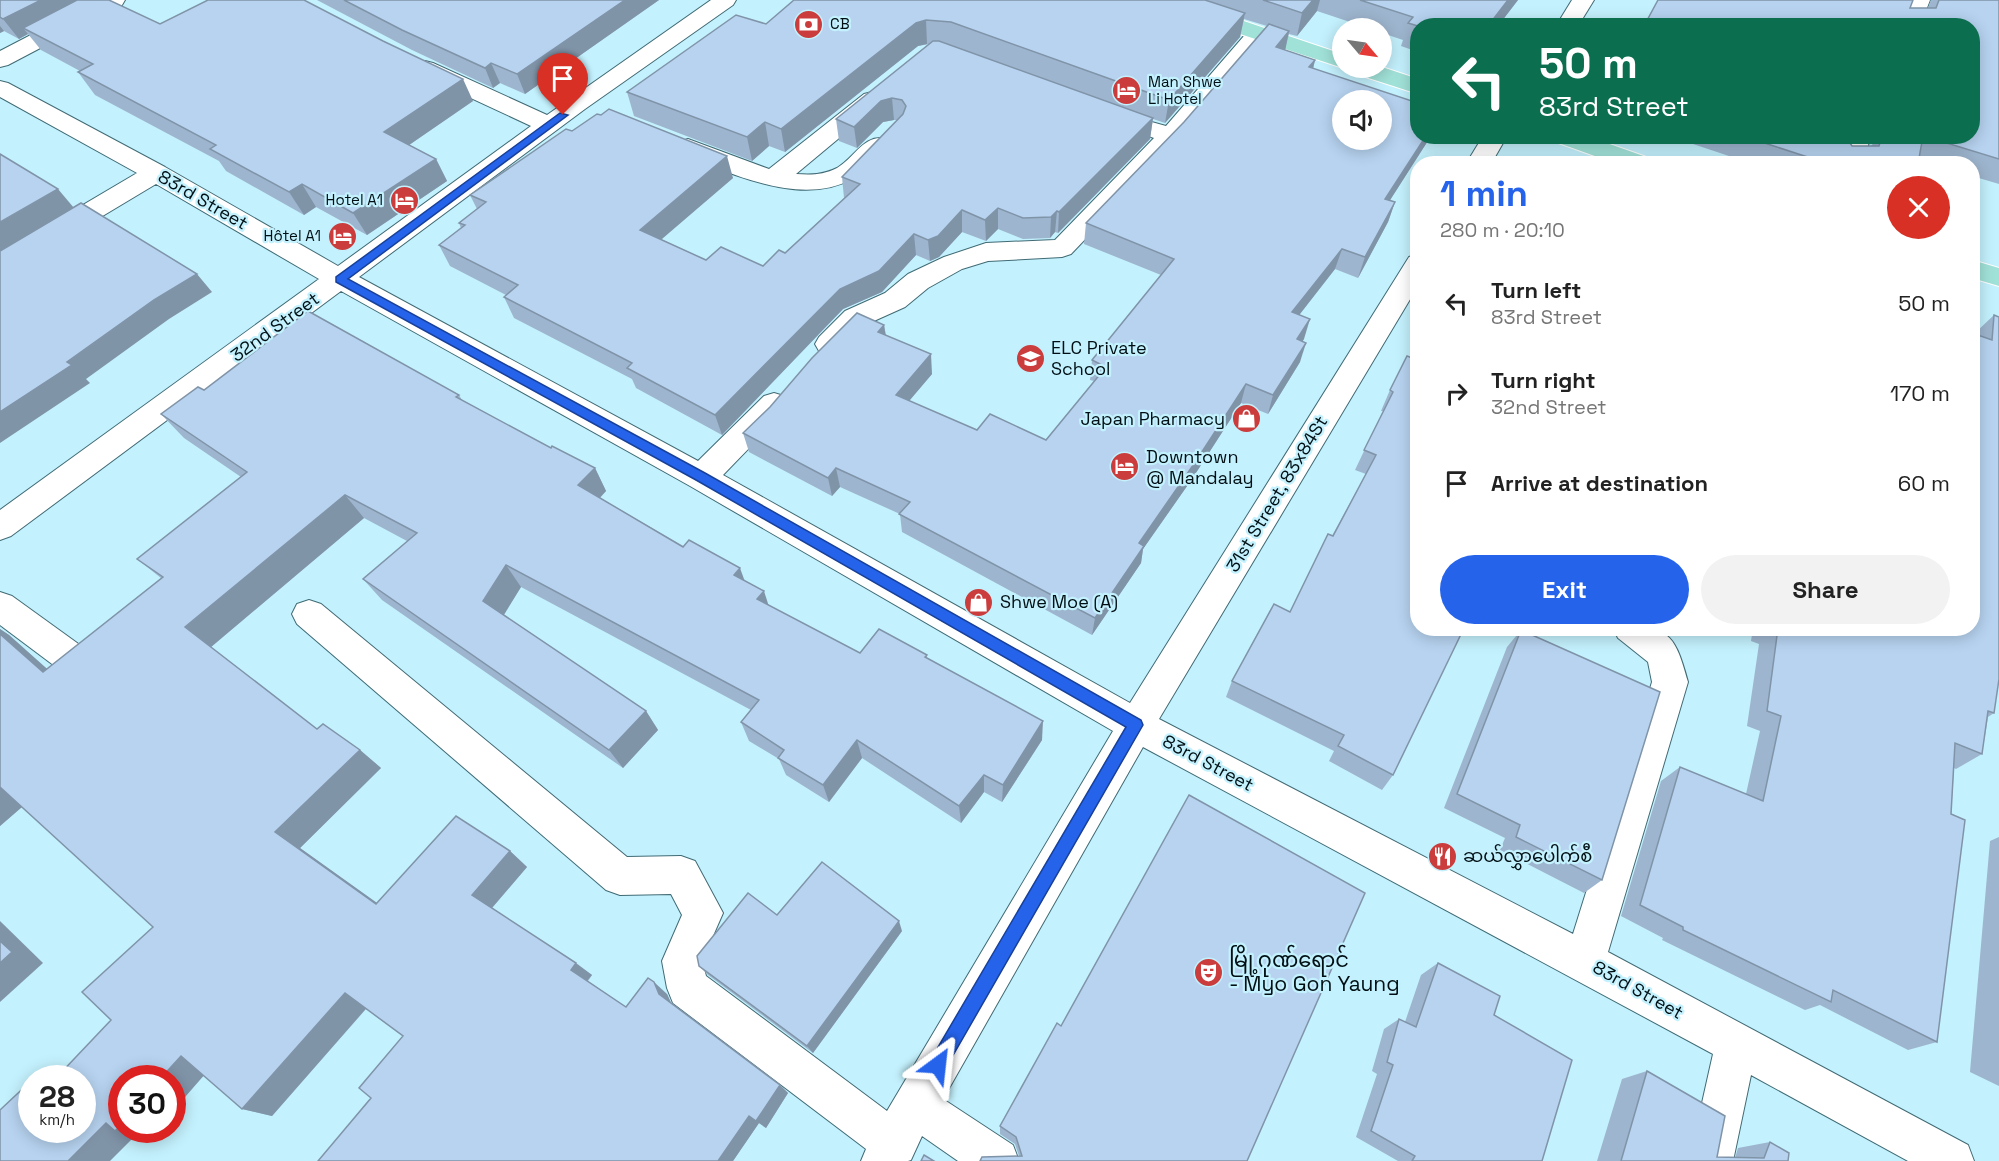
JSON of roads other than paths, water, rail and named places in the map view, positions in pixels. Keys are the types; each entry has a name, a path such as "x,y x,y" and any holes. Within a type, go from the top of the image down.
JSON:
{"main road":[{"path":"1160,0 1332,59"},
{"path":"1391,78 1410,84"},
{"path":"1585,144 1620,156"},
{"path":"1980,271 1999,277"}],"street":[{"path":"0,60 114,0"},
{"name":"32nd Street","path":"0,527 577,104 725,0"},
{"path":"1572,18 1583,0"},
{"path":"1912,18 1919,0"},
{"path":"813,360 855,318 895,300 918,281 953,263 986,252 1062,248 1170,136 1258,34"},
{"path":"403,57 549,125"},
{"path":"772,177 782,173 891,84"},
{"name":"83rd Street","path":"4,95 156,173 340,279 701,477 1136,725 1585,962 1952,1161"},
{"path":"577,104 605,115"},
{"path":"1129,121 1170,136"},
{"path":"666,139 751,173 785,181 814,183 841,176 894,129"},
{"path":"0,266 156,173"},
{"name":"31st Street, 83x84St","path":"889,1152 914,1105 1136,725 1410,276"},
{"path":"701,477 762,417 790,385"},
{"path":"0,606 72,659"},
{"path":"309,614 620,876 681,875 703,913 682,961 688,988 889,1152"},
{"path":"1585,962 1670,682 1663,654 1640,636"},
{"path":"1712,1161 1736,1044"},
{"path":"914,1105 998,1161"}],"place":[{"name":"CB","path":"809,24"},
{"name":"Man Shwe Li Hotel","path":"1127,91"},
{"name":"Hotel A1","path":"404,200"},
{"name":"Hôtel A1","path":"342,236"},
{"name":"ELC Private School","path":"1030,358"},
{"name":"Japan Pharmacy","path":"1246,419"},
{"name":"Downtown @ Mandalay","path":"1125,467"},
{"name":"Shwe Moe (A)","path":"979,602"},
{"name":"ဆယ်လွှာပေါက်စီ","path":"1442,856"},
{"name":"မြို့ဂုဏ်ရောင် - Myo Gon Yaung","path":"1208,972"}]}
